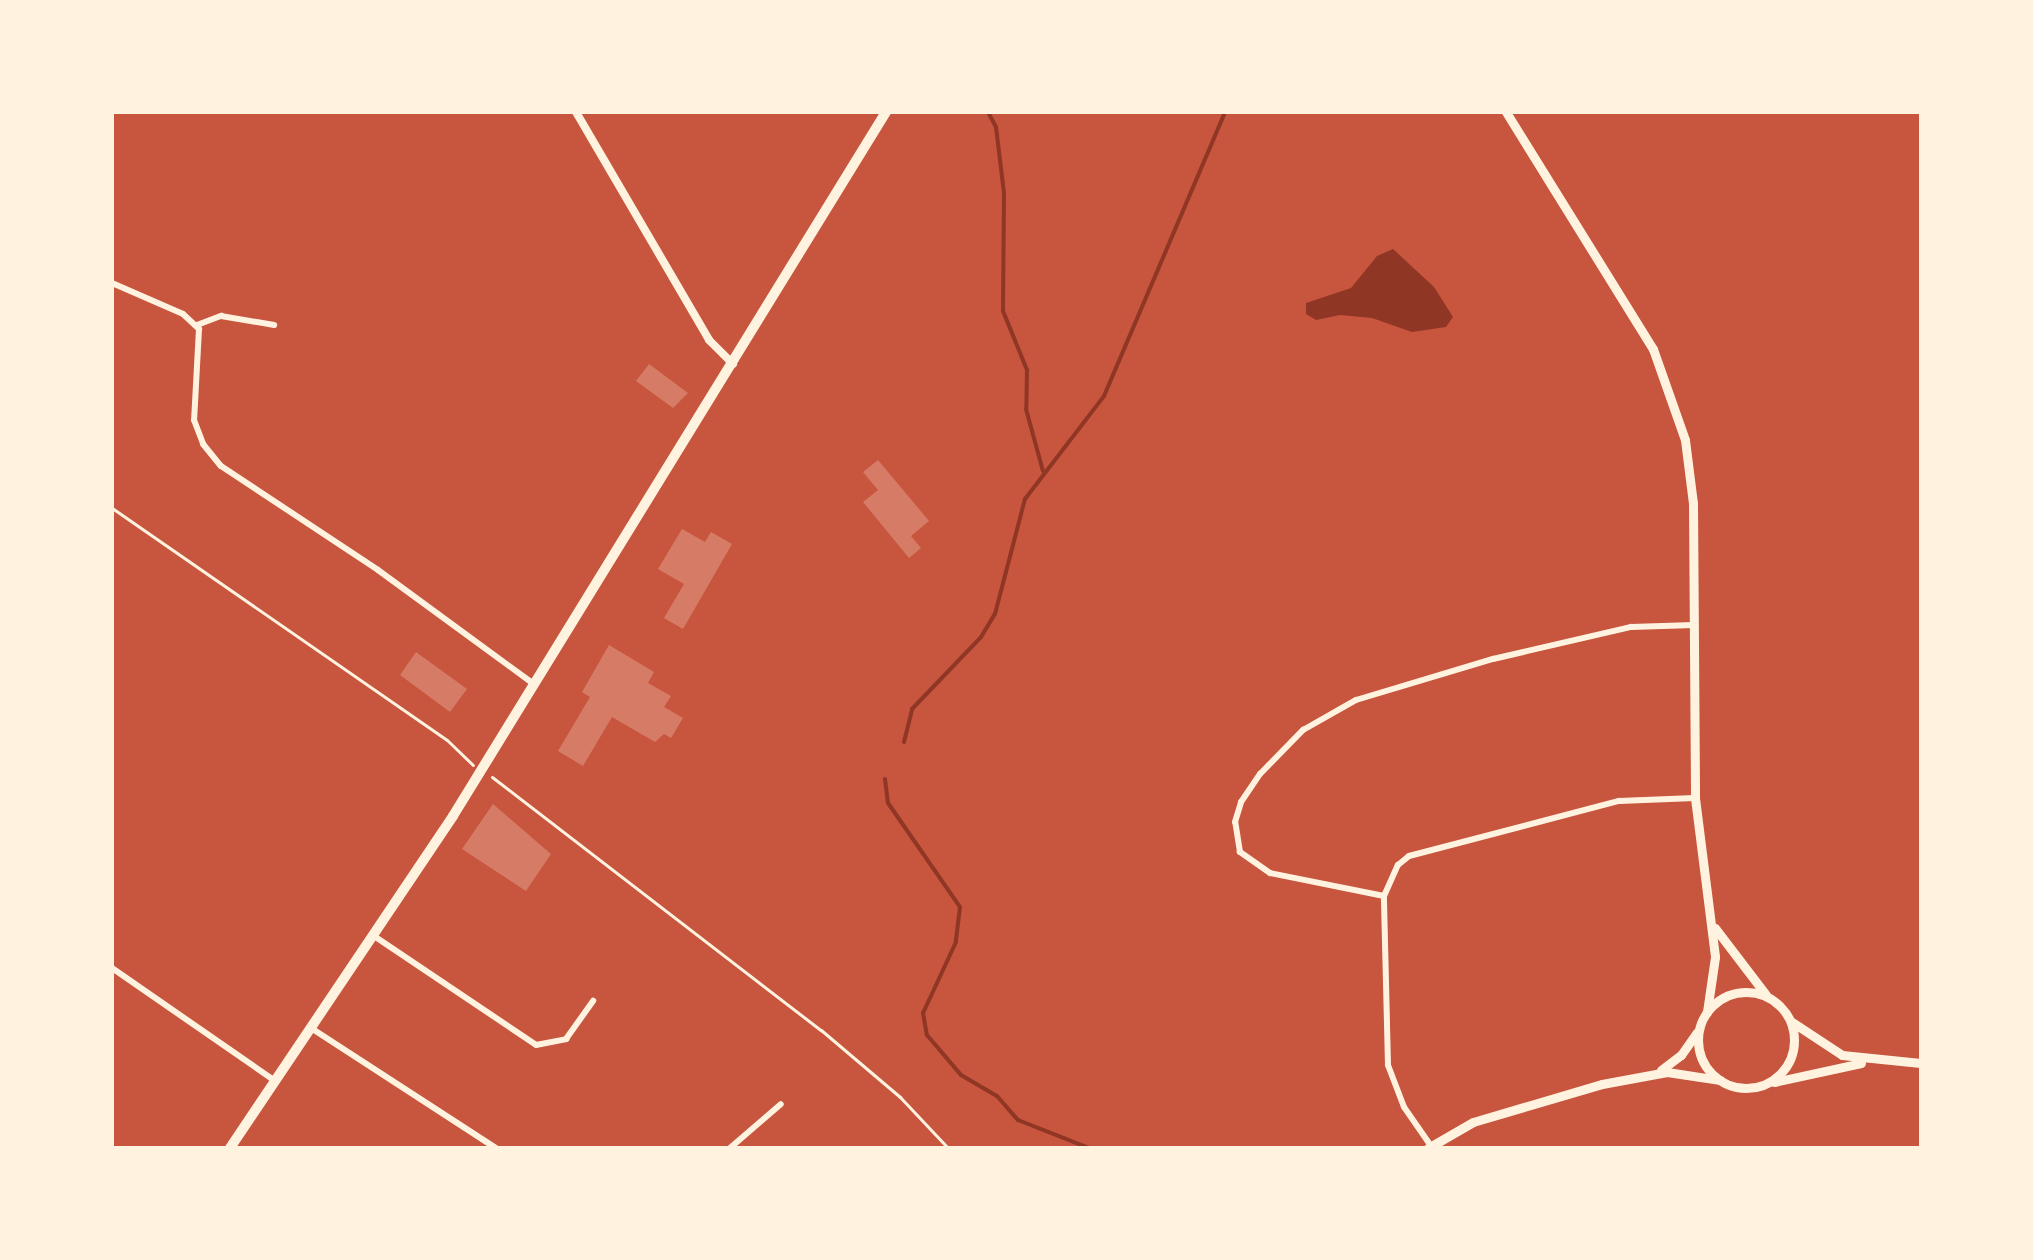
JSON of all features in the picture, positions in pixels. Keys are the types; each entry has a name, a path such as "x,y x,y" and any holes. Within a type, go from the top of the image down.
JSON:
{"main road":[{"path":"230,1148 374,936 535,684 886,112"},
{"path":"1506,112 1633,313 1668,384 1692,481 1695,798 1715,972 1707,1012 1700,1026 1681,1055 1655,1073"},
{"path":"1711,918 1727,950 1787,1017 1820,1046 1872,1062"},
{"path":"1707,1012 1733,994 1749,992 1772,1000"},
{"path":"1763,1085 1780,1074 1791,1057 1794,1036 1787,1017"},
{"path":"1700,1026 1700,1056 1720,1080"},
{"path":"1429,1147 1491,1116 1655,1073 1691,1073 1740,1088 1872,1062 1921,1063"}],"street":[{"path":"576,112 709,340 733,364"},
{"path":"112,283 183,314 197,325 202,338 194,420 213,459 535,684"},
{"path":"197,325 221,316 274,325"},
{"path":"1384,896 1270,873 1240,852 1235,822 1241,802 1260,774 1303,730 1356,700 1493,659 1631,627 1694,625"},
{"path":"1429,1147 1390,1075 1384,896 1398,865 1409,856 1619,801 1695,798"},
{"path":"374,936 536,1045 566,1039 593,1001"},
{"path":"112,968 275,1081"},
{"path":"311,1028 496,1148"},
{"path":"730,1148 781,1104"}],"path":[{"path":"112,508 447,740 469,762"},
{"path":"493,778 821,1030 900,1097 948,1148"}],"shaded area":[{"path":"1393,249 1434,287 1453,317 1446,327 1412,332 1372,318 1340,315 1316,320 1306,314 1306,303 1351,288 1377,256"}],"building":[{"path":"649,364 688,393 673,408 636,381"},
{"path":"878,460 929,521 911,536 921,548 909,558 863,502 878,490 863,472"},
{"path":"682,529 705,542 711,532 732,544 683,629 664,618 684,584 658,569"},
{"path":"609,645 654,672 648,683 671,696 664,707 683,718 671,738 664,734 655,742 612,717 583,766 558,751 590,697 582,692"},
{"path":"416,652 467,689 450,712 400,675"},
{"path":"493,804 551,854 526,891 462,849"}],"waterway":[{"path":"988,112 996,127 1004,193 1003,311 1027,370 1026,409 1043,471"},
{"path":"904,742 912,709 981,637 995,614 1025,499 1104,396 1225,112"},
{"path":"885,779 888,803 960,907 956,942 923,1013 927,1035 961,1075 997,1096 1018,1120 1089,1148"}]}
